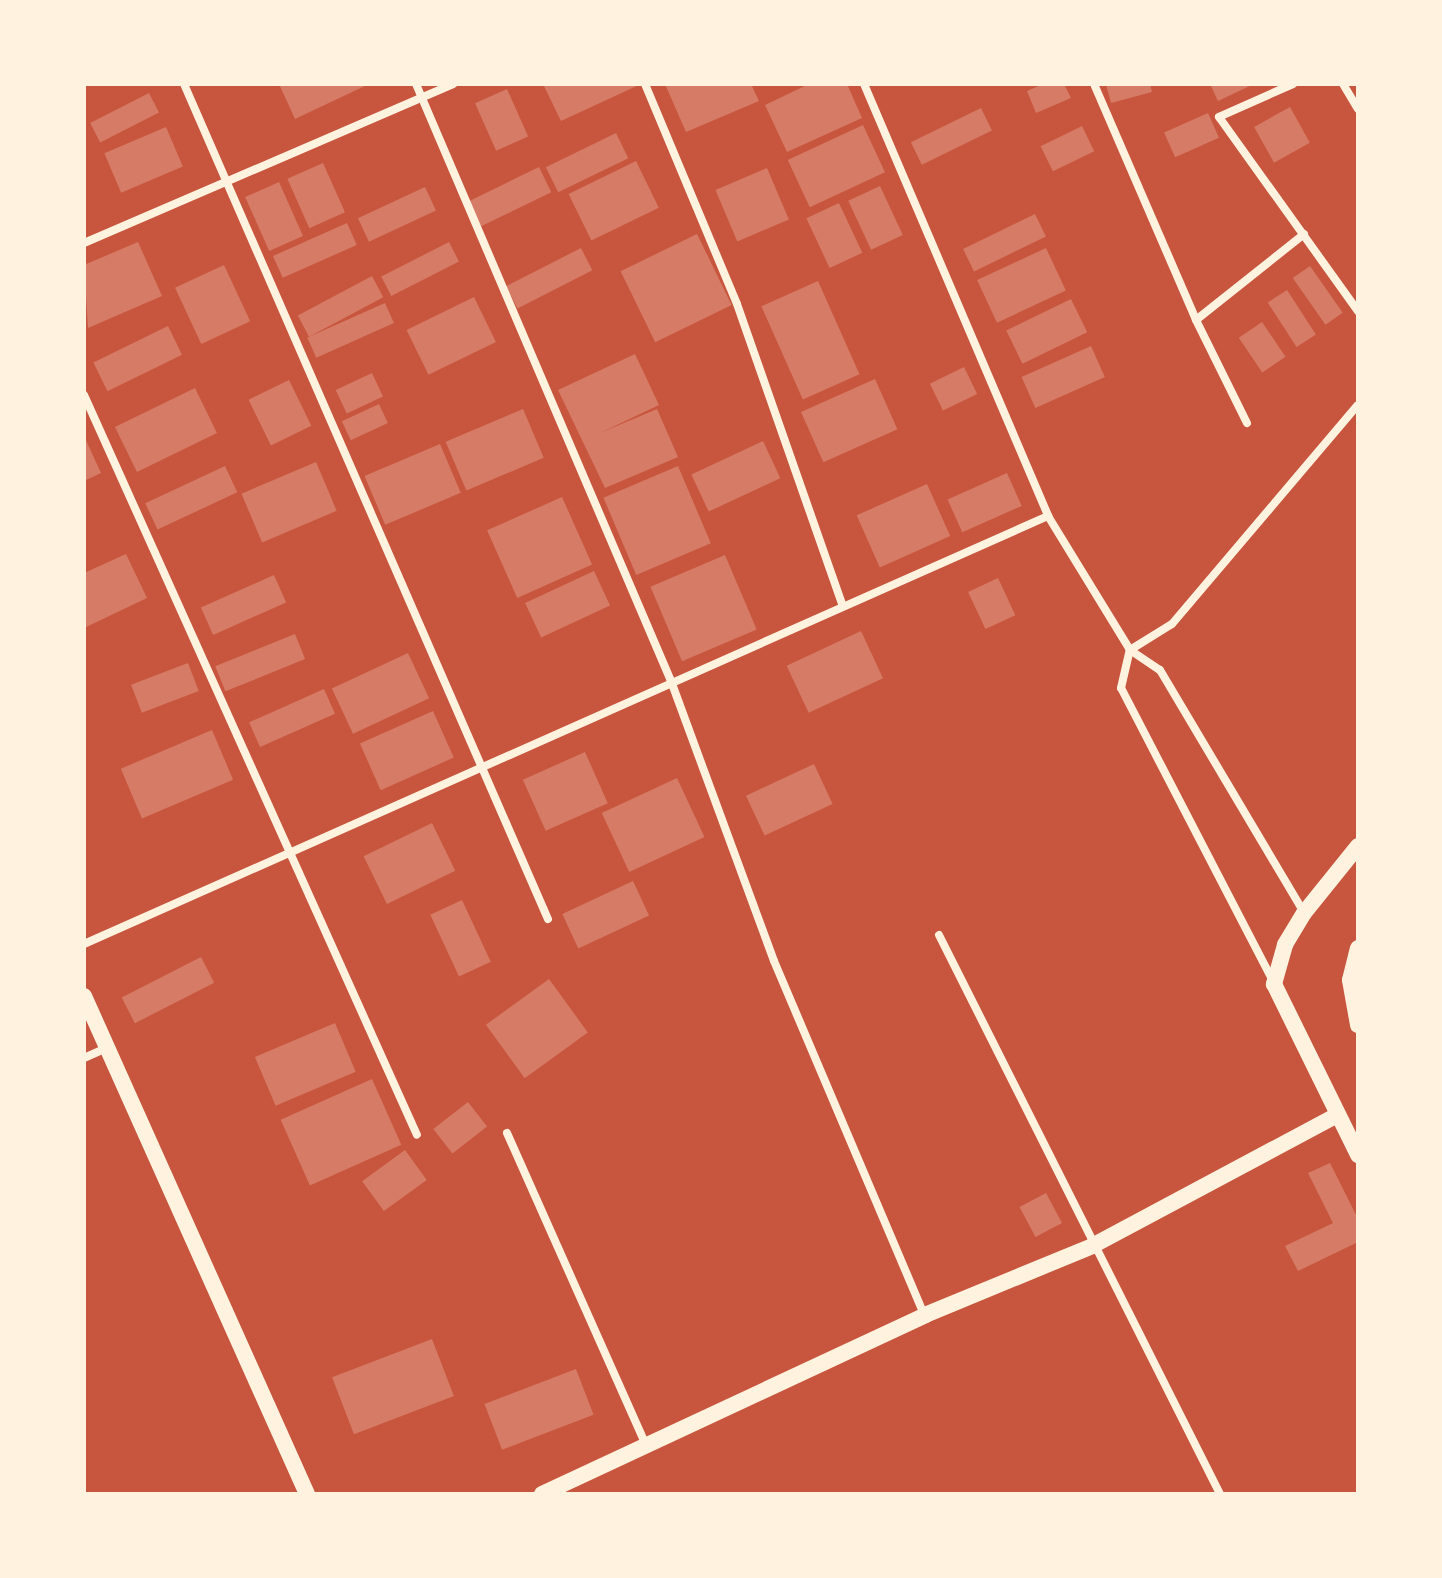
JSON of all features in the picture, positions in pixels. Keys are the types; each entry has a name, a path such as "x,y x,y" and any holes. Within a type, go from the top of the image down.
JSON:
{"main road":[{"path":"1358,846 1304,913 1285,945 1274,984 1335,1116 1358,1155"},
{"path":"1358,948 1350,980 1358,1025"},
{"path":"84,996 307,1494"},
{"path":"542,1494 925,1315 1092,1246 1335,1116"}],"street":[{"path":"184,84 548,919"},
{"path":"416,84 671,681 774,961 925,1315"},
{"path":"84,243 453,84"},
{"path":"645,84 737,304 843,606"},
{"path":"864,84 1048,516 1130,650 1160,670 1304,913"},
{"path":"1094,84 1196,320 1247,423"},
{"path":"1293,84 1219,117 1358,311"},
{"path":"1343,84 1358,109"},
{"path":"1196,320 1304,234"},
{"path":"84,395 288,856 417,1135"},
{"path":"1274,984 1121,688 1130,650 1172,624 1358,405"},
{"path":"84,944 1048,516"},
{"path":"939,935 1092,1246 1220,1494"},
{"path":"84,1058 106,1048"},
{"path":"507,1133 646,1445"}],"building":[{"path":"279,84 369,84 295,119"},
{"path":"543,84 641,84 561,121"},
{"path":"665,84 751,84 759,101 686,132"},
{"path":"809,84 847,84 862,118 787,152 765,105"},
{"path":"1043,84 1064,84 1071,98 1036,113 1027,91"},
{"path":"1106,84 1150,84 1152,92 1111,103"},
{"path":"1210,84 1254,84 1218,101"},
{"path":"507,89 528,137 496,151 475,103"},
{"path":"149,93 159,113 100,143 90,123"},
{"path":"1290,107 1310,143 1274,163 1254,127"},
{"path":"981,108 992,130 922,165 911,142"},
{"path":"1208,113 1219,138 1175,157 1164,133"},
{"path":"863,125 885,172 810,207 788,160"},
{"path":"1082,126 1094,151 1053,171 1041,146"},
{"path":"166,127 183,167 121,193 104,153"},
{"path":"616,133 628,158 558,192 546,167"},
{"path":"636,161 659,208 591,241 569,194"},
{"path":"323,163 345,212 309,228 287,179"},
{"path":"539,167 551,192 481,226 469,201"},
{"path":"767,168 789,220 737,241 715,190"},
{"path":"279,182 303,236 269,251 245,197"},
{"path":"880,186 903,235 871,250 848,201"},
{"path":"425,187 436,211 369,242 358,218"},
{"path":"839,203 862,253 830,268 806,218"},
{"path":"1035,214 1046,236 974,272 963,249"},
{"path":"347,223 357,245 283,278 273,256"},
{"path":"697,234 732,305 655,342 621,271"},
{"path":"138,242 162,296 88,328 84,265"},
{"path":"449,242 459,262 391,296 381,277"},
{"path":"581,248 592,270 518,308 506,286"},
{"path":"1046,248 1066,291 997,323 977,280"},
{"path":"224,265 250,321 201,344 175,288"},
{"path":"1310,266 1343,313 1325,325 1293,278"},
{"path":"372,276 383,297 309,337 298,315"},
{"path":"818,281 859,374 803,399 761,306"},
{"path":"1287,290 1316,334 1297,347 1268,303"},
{"path":"474,297 496,342 429,375 407,330"},
{"path":"1071,299 1087,332 1023,364 1006,331"},
{"path":"385,303 394,323 316,358 307,338"},
{"path":"1262,322 1285,357 1262,372 1239,338"},
{"path":"168,326 182,355 107,391 93,362"},
{"path":"1091,346 1105,377 1035,408 1022,377"},
{"path":"635,354 659,405 600,433 657,409 678,457 605,488 558,390"},
{"path":"964,367 977,394 943,411 930,384"},
{"path":"372,373 383,397 347,413 336,390"},
{"path":"875,379 897,429 823,462 801,412"},
{"path":"289,380 311,426 271,446 249,400"},
{"path":"195,388 217,433 137,472 115,427"},
{"path":"379,404 388,423 351,440 342,421"},
{"path":"523,409 544,458 466,491 446,442"},
{"path":"84,436 101,473 84,481"},
{"path":"763,441 780,478 709,512 691,474"},
{"path":"440,444 461,493 385,525 365,476"},
{"path":"316,462 337,511 262,542 241,494"},
{"path":"225,466 237,492 158,529 145,503"},
{"path":"678,466 711,543 636,575 603,498"},
{"path":"1007,473 1022,506 962,532 948,499"},
{"path":"927,484 950,536 880,567 857,515"},
{"path":"562,497 592,565 517,598 487,530"},
{"path":"126,554 147,598 84,628 84,573"},
{"path":"725,555 757,630 682,661 650,587"},
{"path":"594,571 610,605 541,638 525,603"},
{"path":"274,575 286,602 213,635 201,608"},
{"path":"998,578 1015,615 985,629 968,592"},
{"path":"861,631 883,678 809,713 787,666"},
{"path":"295,634 305,659 225,691 215,666"},
{"path":"408,653 429,698 353,734 332,688"},
{"path":"188,663 199,691 142,713 131,685"},
{"path":"324,689 335,714 260,747 249,722"},
{"path":"433,711 454,758 381,790 360,744"},
{"path":"212,730 233,780 142,818 121,769"},
{"path":"585,752 608,803 546,831 523,780"},
{"path":"814,764 833,804 765,836 746,796"},
{"path":"677,778 704,837 629,872 602,813"},
{"path":"432,823 455,871 387,904 364,856"},
{"path":"633,881 649,915 578,948 562,914"},
{"path":"462,900 491,962 459,976 430,915"},
{"path":"201,957 214,983 135,1023 122,997"},
{"path":"549,979 588,1032 525,1078 486,1025"},
{"path":"335,1023 356,1072 276,1106 255,1057"},
{"path":"372,1079 401,1145 310,1185 281,1120"},
{"path":"468,1102 487,1126 452,1154 433,1129"},
{"path":"405,1150 427,1180 384,1211 362,1181"},
{"path":"1330,1163 1358,1219 1358,1242 1298,1271 1285,1246 1333,1223 1308,1173"},
{"path":"1046,1193 1062,1223 1035,1237 1020,1207"},
{"path":"432,1339 454,1396 354,1434 332,1377"},
{"path":"576,1369 594,1415 502,1450 485,1404"}]}
